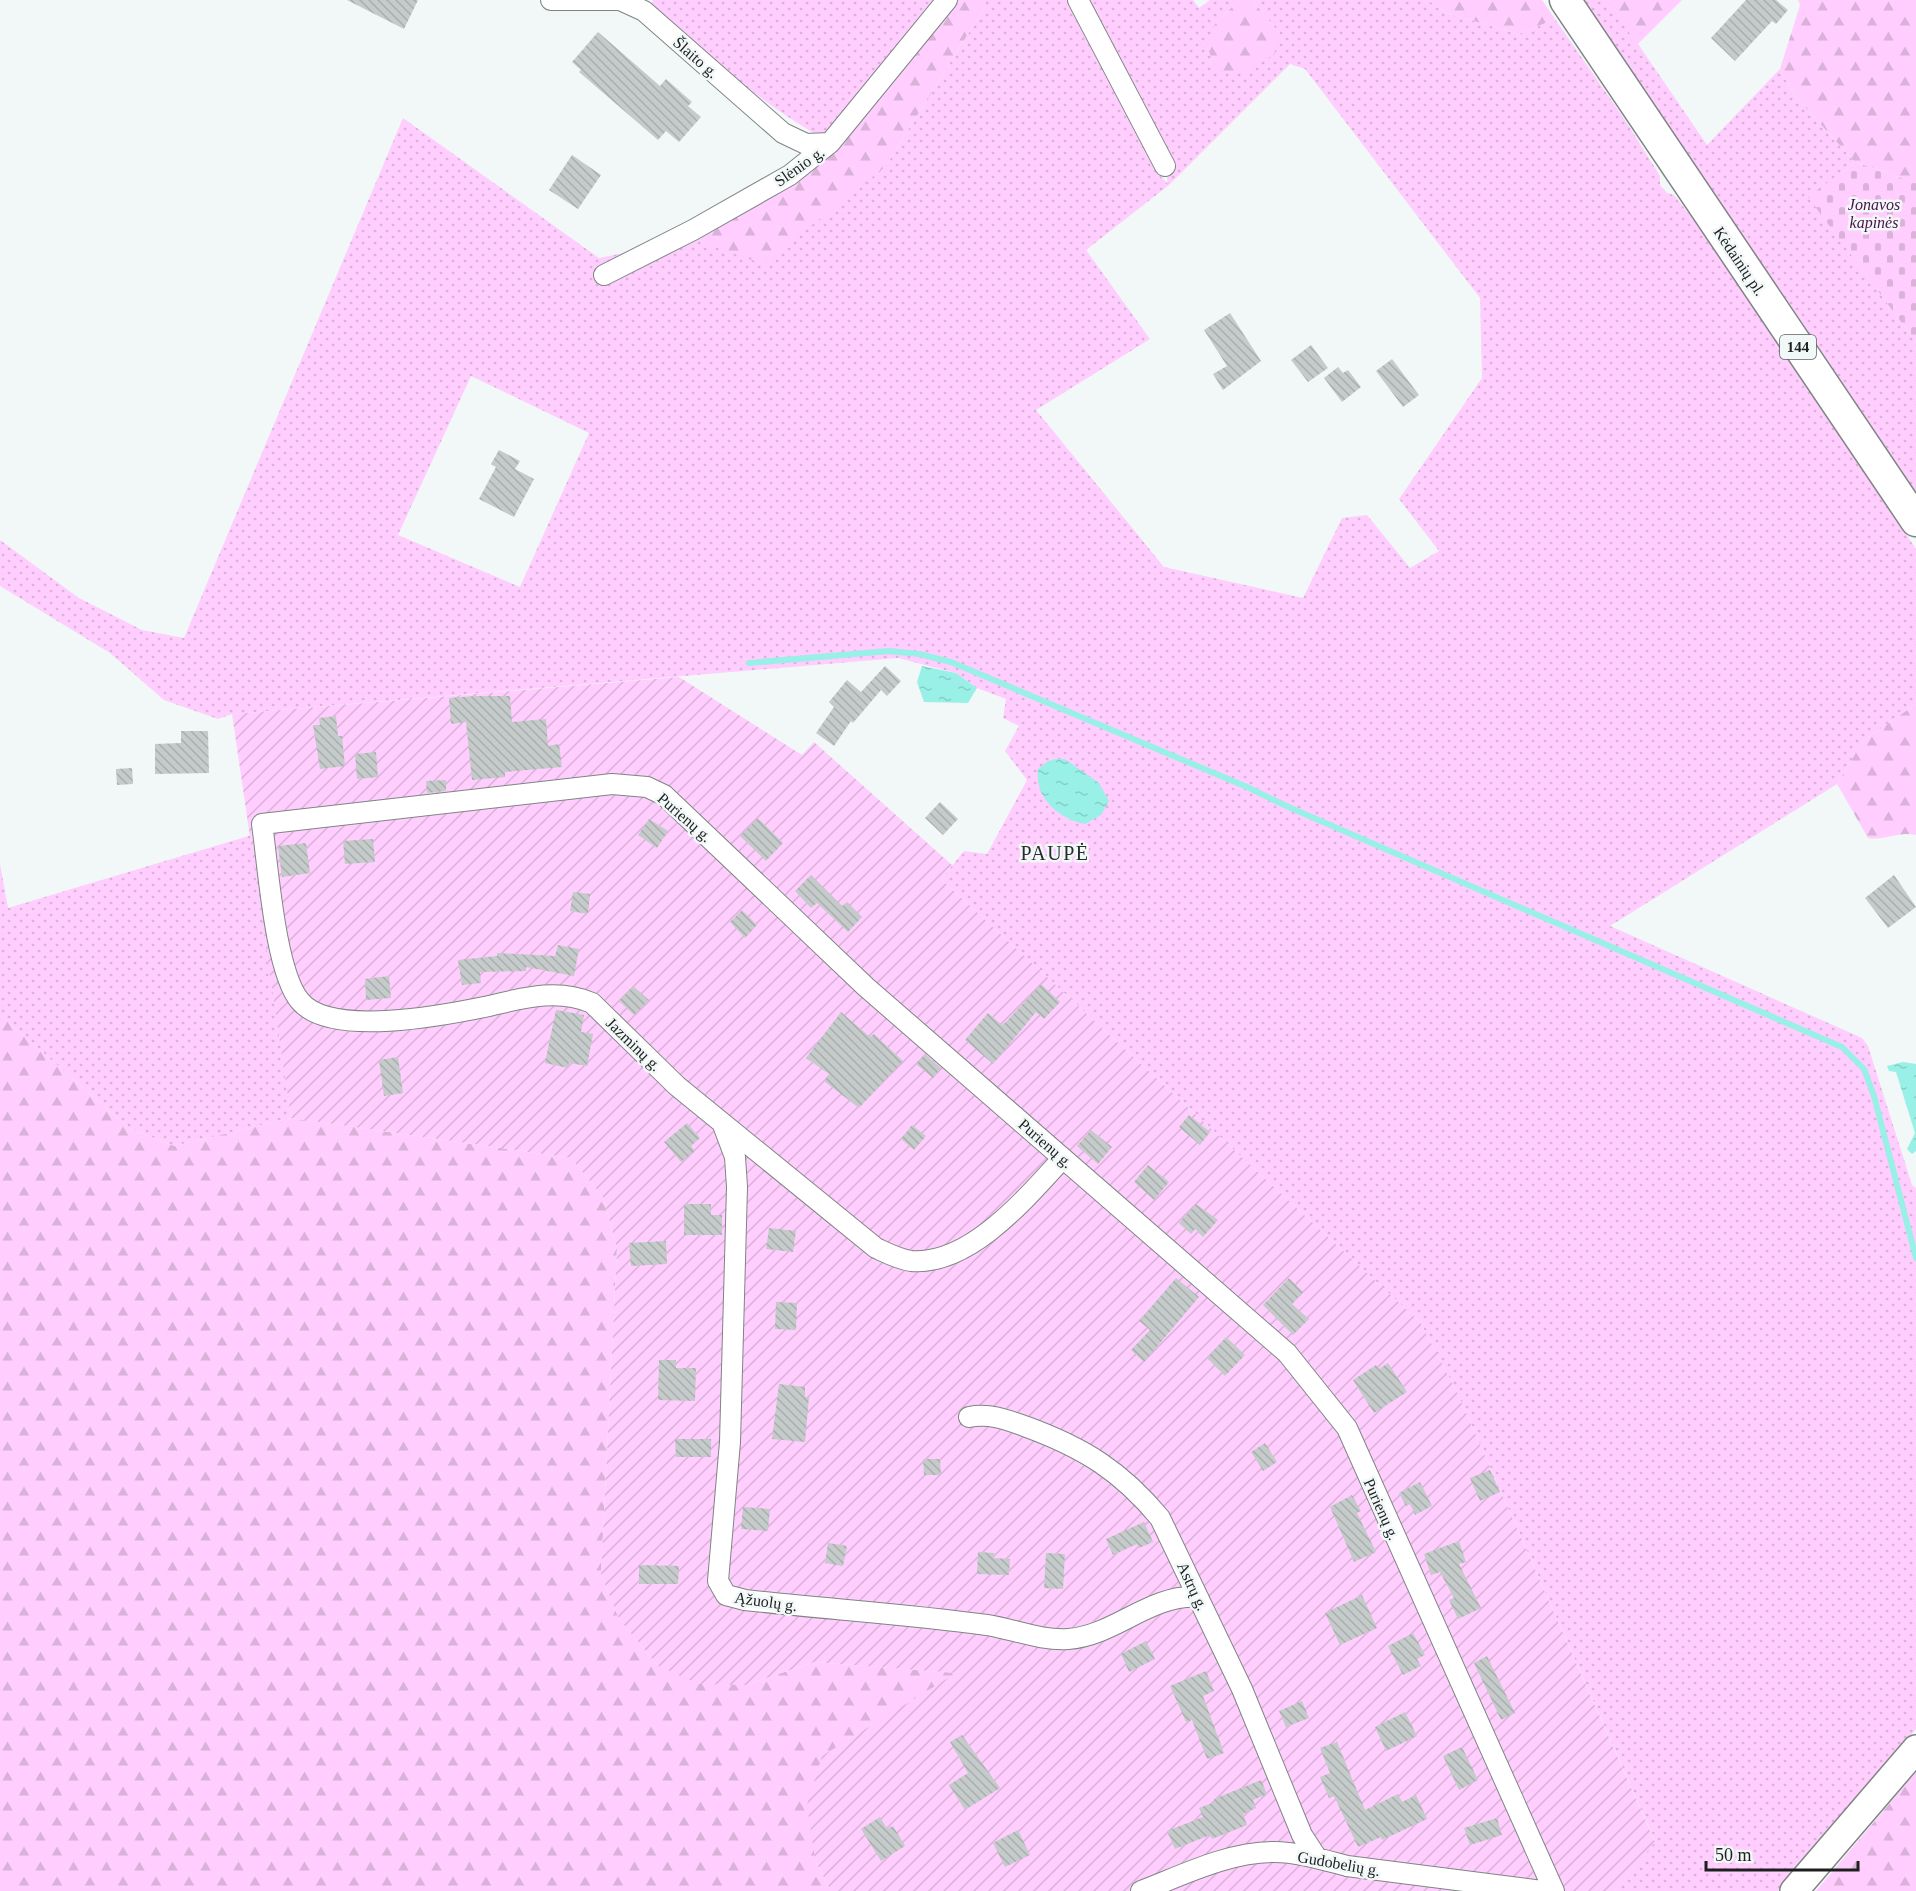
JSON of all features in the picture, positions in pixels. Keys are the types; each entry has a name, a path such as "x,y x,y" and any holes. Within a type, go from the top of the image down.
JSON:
{"main road":[{"name":"Kėdainių pl.","path":"1565,0 1916,521"},
{"path":"1794,1891 1916,1749"}],"street":[{"name":"Šlaito g.","path":"551,0 620,0 644,11 783,133 806,144 830,143"},
{"name":"Slėnio g.","path":"604,275 693,230 790,175 830,143 947,0"},
{"path":"1078,0 1165,166"},
{"name":"Purienų g.","path":"262,824 612,784 647,787 664,795 866,987 1287,1353 1347,1428 1554,1891"},
{"name":"Jazminų g.","path":"262,824 282,958 299,1000 310,1011 324,1017 374,1022 465,1011 555,994 576,996 591,1003 677,1086 876,1248 910,1261 928,1260 951,1253 1008,1218 1063,1158"},
{"name":"Ąžuolų g.","path":"723,1125 735,1157 737,1187 730,1442 718,1581 726,1595 745,1600 988,1625 1067,1639 1087,1636 1154,1605 1188,1596 1198,1597"},
{"name":"Astrų g.","path":"969,1417 982,1414 997,1416 1065,1441 1090,1454 1146,1501 1160,1518 1242,1689 1302,1835 1317,1858"},
{"name":"Gudobelių g.","path":"1141,1891 1213,1864 1246,1855 1275,1852 1317,1858 1347,1866 1542,1891"}],"green space":[{"path":"653,0 931,0 830,143 736,80 692,43 652,4"},
{"path":"931,0 986,0 986,5 885,167 763,264 693,239 830,143"},
{"path":"986,0 1069,0 1145,143 1156,171 1168,184 1165,166 1084,0 1193,0 1199,8 1210,0 1239,0 1215,24 1280,34 1252,0 1428,0 1446,13 1519,34 1555,19 1625,120 1660,176 1660,185 1667,193 1674,195 1696,223 1916,549 1916,704 1863,741 1837,784 1610,926 1862,1038 1868,1046 1912,1185 1916,1188 1916,1729 1778,1891 1614,1891 1655,1841 1457,1392 1420,1322 941,879 964,851 987,854 1027,780 1005,751 1019,726 1003,718 1006,699 977,688 956,673 898,658 232,714 218,719 164,700 110,653 0,586 0,540 79,598 142,630 184,638 403,118 599,258 693,239 885,167 986,5","holes":["1290,64 1305,69 1480,298 1482,378 1399,499 1439,551 1410,568 1367,515 1342,518 1303,598 1164,567 1036,410 1150,339 1086,250 1169,185","471,376 589,433 520,587 398,535"]},
{"path":"1239,0 1252,0 1280,34 1274,55 1240,73 1217,70 1207,47 1215,24"},
{"path":"1428,0 1542,0 1555,19 1519,34 1446,13"},
{"path":"1582,0 1608,0 1707,145 1780,69 1794,95 1855,162 1809,197 1916,342 1916,499"},
{"path":"1608,0 1682,0 1637,45"},
{"path":"1798,0 1916,0 1916,183 1855,162 1794,95 1780,69 1800,5"},
{"name":"Jonavos kapinės","path":"1855,162 1916,183 1916,342 1808,197"},
{"path":"679,677 802,755 814,742 952,865 941,879 1420,1322 1457,1392 1655,1842 1614,1891 831,1891 815,1860 807,1805 822,1756 956,1673 814,1662 746,1685 699,1684 658,1666 619,1619 601,1574 617,1248 603,1197 571,1158 291,1118 232,714"},
{"path":"1916,704 1916,835 1903,834 1868,838 1837,784 1863,741"},
{"path":"252,835 291,1118 174,1146 129,1128 0,1015 0,864 8,908"},
{"path":"0,1015 129,1128 174,1146 291,1118 571,1158 603,1197 617,1248 601,1574 619,1619 658,1666 746,1685 814,1662 957,1673 815,1860 831,1891 0,1891"},
{"path":"1916,1772 1916,1891 1816,1891"}],"water":[{"path":"922,666 956,673 977,688 968,703 924,702 917,682"},
{"path":"1065,759 1099,783 1109,801 1101,815 1085,824 1066,817 1050,806 1040,789 1038,769 1048,761"},
{"path":"1903,1062 1916,1064 1916,1151 1912,1154 1907,1149 1915,1133 1896,1072 1889,1071 1887,1066"}],"building":[{"path":"347,0 418,0 404,29"},
{"path":"1746,0 1776,0 1788,10 1776,24 1772,21 1735,61 1711,38"},
{"path":"598,32 660,86 666,79 692,102 688,106 701,117 679,142 666,131 658,140 579,72 581,70 572,62"},
{"path":"572,155 601,175 578,209 549,190"},
{"path":"1230,313 1261,361 1223,390 1213,374 1227,366 1204,330"},
{"path":"1311,345 1328,368 1308,382 1291,360"},
{"path":"1392,359 1419,395 1403,407 1376,371"},
{"path":"1338,367 1343,373 1348,370 1361,387 1342,402 1324,378"},
{"path":"499,450 520,461 515,469 534,479 514,517 479,499 496,467 491,464"},
{"path":"885,666 901,681 887,696 881,690 853,723 851,721 834,746 816,733 834,707 829,702 847,680 861,692"},
{"path":"510,696 512,722 546,719 548,746 559,744 562,767 505,772 505,777 472,780 466,722 451,724 449,698"},
{"path":"336,716 338,736 342,736 345,766 320,769 313,725 320,725 319,718"},
{"path":"181,731 208,731 209,773 155,774 155,744 181,743"},
{"path":"376,752 378,777 357,779 355,754"},
{"path":"132,768 133,784 117,785 116,769"},
{"path":"446,780 446,791 427,793 426,781"},
{"path":"940,802 958,819 943,835 925,818"},
{"path":"758,818 783,843 766,861 740,836"},
{"path":"649,819 668,831 657,848 638,835"},
{"path":"373,839 375,862 345,864 343,841"},
{"path":"306,843 310,873 282,877 278,846"},
{"path":"811,875 842,906 847,902 862,917 848,932 817,903 811,908 795,891"},
{"path":"1894,875 1916,907 1888,928 1865,898"},
{"path":"573,892 590,894 588,914 570,911"},
{"path":"742,910 757,925 745,938 730,922"},
{"path":"558,945 579,949 574,976 526,967 526,971 480,972 481,983 462,985 458,960 497,956 497,953 555,956"},
{"path":"389,976 391,998 366,1000 365,979"},
{"path":"1041,984 1060,1002 1044,1019 1036,1012 993,1064 965,1040 988,1013 1002,1025"},
{"path":"633,986 649,1000 634,1015 619,1001"},
{"path":"556,1010 584,1015 581,1032 593,1034 587,1066 569,1063 568,1068 545,1063"},
{"path":"841,1012 870,1037 874,1034 903,1061 859,1108 824,1081 829,1074 806,1058"},
{"path":"925,1054 941,1068 933,1078 916,1064"},
{"path":"398,1057 403,1093 384,1096 379,1060"},
{"path":"1189,1115 1210,1132 1200,1145 1179,1127"},
{"path":"687,1123 700,1138 691,1146 695,1151 681,1162 664,1142"},
{"path":"912,1125 926,1136 914,1150 901,1139"},
{"path":"1091,1130 1112,1147 1098,1164 1077,1146"},
{"path":"1148,1165 1169,1182 1154,1200 1134,1182"},
{"path":"684,1204 711,1204 711,1215 722,1215 722,1235 684,1235"},
{"path":"1196,1204 1218,1220 1203,1237 1195,1229 1191,1234 1179,1223"},
{"path":"769,1228 796,1231 793,1252 766,1249"},
{"path":"666,1241 667,1264 631,1266 629,1243"},
{"path":"1176,1278 1199,1297 1144,1362 1131,1350 1150,1330 1139,1321"},
{"path":"1289,1278 1303,1292 1292,1304 1309,1319 1293,1335 1263,1305"},
{"path":"776,1302 797,1303 796,1330 775,1329"},
{"path":"1226,1337 1245,1355 1225,1376 1207,1358"},
{"path":"659,1360 676,1360 676,1368 696,1368 695,1401 658,1400"},
{"path":"1388,1363 1407,1392 1374,1413 1353,1380 1376,1365 1379,1369"},
{"path":"779,1384 805,1387 805,1397 809,1397 805,1442 772,1439"},
{"path":"675,1439 711,1439 711,1457 676,1457"},
{"path":"1265,1443 1277,1462 1263,1471 1251,1452"},
{"path":"923,1459 940,1459 941,1475 924,1475"},
{"path":"1490,1470 1500,1492 1480,1501 1470,1478"},
{"path":"1420,1482 1432,1506 1415,1515 1410,1504 1406,1506 1399,1493"},
{"path":"1352,1495 1361,1511 1357,1513 1376,1552 1354,1562 1330,1507"},
{"path":"743,1507 770,1509 768,1531 741,1529"},
{"path":"1144,1522 1153,1542 1139,1548 1137,1544 1113,1555 1106,1539"},
{"path":"1459,1541 1466,1562 1459,1564 1481,1608 1458,1619 1449,1600 1454,1598 1440,1572 1431,1575 1424,1554"},
{"path":"828,1543 847,1546 843,1566 825,1563"},
{"path":"978,1552 994,1553 994,1558 1010,1559 1009,1575 977,1574"},
{"path":"1046,1553 1065,1554 1063,1589 1044,1588"},
{"path":"639,1565 679,1566 678,1584 639,1584"},
{"path":"1362,1595 1377,1628 1340,1645 1325,1613"},
{"path":"1413,1633 1425,1655 1417,1659 1421,1666 1403,1675 1388,1646"},
{"path":"1146,1641 1155,1659 1129,1672 1121,1654"},
{"path":"1487,1656 1515,1713 1501,1720 1474,1663"},
{"path":"1206,1671 1214,1691 1203,1696 1224,1753 1207,1759 1192,1720 1186,1722 1170,1686"},
{"path":"1302,1701 1309,1718 1286,1727 1279,1711"},
{"path":"1405,1712 1417,1736 1386,1751 1375,1727"},
{"path":"962,1735 1000,1788 965,1810 949,1785 968,1773 950,1742"},
{"path":"1337,1742 1365,1810 1398,1794 1402,1802 1416,1795 1427,1819 1382,1840 1381,1837 1358,1847 1334,1796 1329,1798 1320,1777 1330,1773 1320,1748"},
{"path":"1462,1747 1478,1780 1459,1790 1443,1756"},
{"path":"1261,1780 1267,1794 1253,1800 1256,1808 1243,1814 1247,1825 1212,1839 1210,1835 1175,1849 1167,1831 1203,1817 1199,1808 1215,1802 1214,1799"},
{"path":"880,1817 887,1829 893,1826 905,1846 881,1861 861,1829"},
{"path":"1497,1818 1502,1835 1470,1845 1464,1828"},
{"path":"1018,1830 1030,1855 1005,1867 993,1843"}],"waterway":[{"path":"749,663 889,651 919,654 951,662 1247,787 1842,1047 1864,1069 1874,1096 1916,1258"}],"district":[{"name":"PAUPĖ","path":"1055,853"}]}
